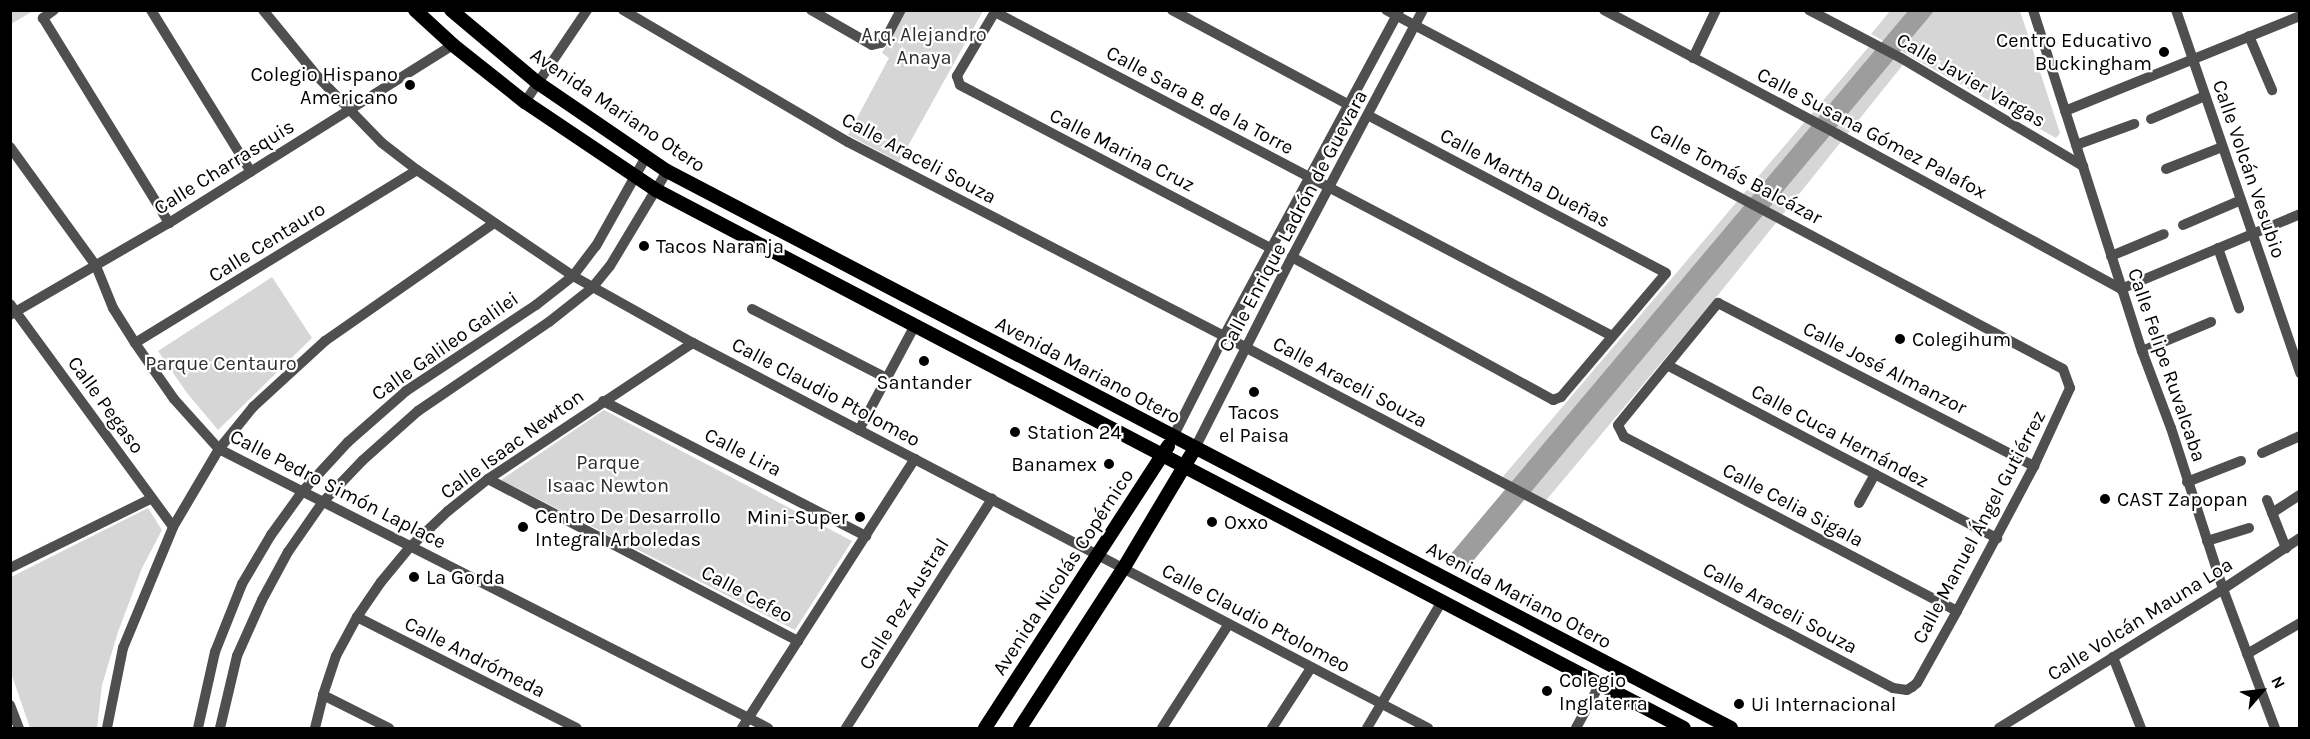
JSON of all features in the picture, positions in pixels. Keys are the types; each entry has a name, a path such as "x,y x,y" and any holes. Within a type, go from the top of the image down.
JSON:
{"main road":[{"name":"Avenida Mariano Otero","path":"415,10 453,45 525,102 656,190 1164,454 1684,729"},
{"name":"Avenida Mariano Otero","path":"451,10 538,83 667,171 1731,729"},
{"name":"Avenida Nicolás Copérnico","path":"985,729 1173,437"},
{"path":"1020,729 1123,569 1195,448"}],"street":[{"path":"54,10 43,18 169,223"},
{"path":"151,10 252,172"},
{"name":"Calle Claudio Ptolomeo","path":"263,10 285,39 382,143 494,224 592,288 1428,729"},
{"path":"525,102 587,10"},
{"name":"Calle Araceli Souza","path":"623,10 848,142 1246,347 1893,688 1907,690"},
{"path":"811,10 872,45 881,43 901,10"},
{"path":"1172,10 1349,105"},
{"name":"Calle Enrique Ladrón de Guevara","path":"1195,448 1292,257 1423,10"},
{"name":"Calle Susana Gómez Palafox","path":"1604,10 1622,15 1693,58 1814,121 2121,289"},
{"path":"1693,58 1716,10"},
{"name":"Calle Javier Vargas","path":"1809,10 1898,57 2083,166"},
{"name":"Calle Felipe Ruvalcaba","path":"2032,10 2121,289 2171,428 2223,589 2275,729"},
{"name":"Calle Volcán Vesubio","path":"2176,10 2300,374"},
{"name":"Calle Marina Cruz","path":"995,11 957,76 963,88 1271,248"},
{"name":"Calle Sara B. de la Torre","path":"995,11 1612,336"},
{"name":"Calle Enrique Ladrón de Guevara","path":"1173,437 1224,336 1349,105 1394,12"},
{"name":"Calle Tomás Balcázar","path":"1394,12 1415,26 2058,365 2067,374"},
{"path":"2065,111 2300,16"},
{"path":"2249,36 2272,90"},
{"name":"Calle Charrasquis","path":"13,311 169,223 453,45"},
{"path":"2151,119 2205,96"},
{"name":"Calle Martha Dueñas","path":"1368,115 1666,273 1612,336"},
{"path":"2076,145 2134,124"},
{"name":"Calle Pedro Simón Laplace","path":"10,147 96,266 113,308 135,344 174,399 219,449 768,729"},
{"path":"2166,169 2222,147"},
{"name":"Calle Galileo Galilei","path":"198,729 215,652 242,584 271,535 302,492 348,442 406,391 536,305 573,276 596,246 646,157"},
{"name":"Calle Centauro","path":"135,344 417,170"},
{"name":"Calle Galileo Galilei","path":"220,729 237,656 262,600 288,552 322,503 363,460 418,411 549,322 592,288 610,266 667,171"},
{"path":"2183,225 2241,200"},
{"path":"2121,289 2300,214"},
{"path":"106,729 123,648 173,527 219,449 253,407 325,341 494,224"},
{"path":"2111,256 2163,234"},
{"path":"2218,248 2239,308"},
{"path":"1292,257 1553,400 1561,397 1612,336"},
{"name":"Calle José Almanzor","path":"1667,365 1718,303 2034,466"},
{"path":"752,309 886,378"},
{"name":"Calle Pegaso","path":"13,311 173,527"},
{"path":"2142,351 2211,321"},
{"path":"859,430 915,325"},
{"name":"Calle Isaac Newton","path":"315,729 336,656 357,617 381,582 410,547 448,511 488,479 693,343"},
{"name":"Calle Celia Sigala","path":"1667,365 1618,425 1624,436 1957,611"},
{"name":"Calle Cuca Hernández","path":"1667,365 1997,538"},
{"name":"Calle Manuel Ángel Gutiérrez","path":"1907,690 1917,683 2034,466 2070,388 2067,374"},
{"name":"Calle Lira","path":"603,401 866,536"},
{"path":"2262,453 2300,436"},
{"path":"742,729 915,459"},
{"path":"2187,482 2241,461"},
{"path":"1860,502 1875,474"},
{"name":"Calle Cefeo","path":"488,479 798,641"},
{"path":"2272,513 2300,495"},
{"path":"10,568 152,498"},
{"name":"Calle Pez Austral","path":"846,729 992,499"},
{"path":"2267,500 2286,548"},
{"path":"2207,541 2248,528"},
{"name":"Calle Volcán Mauna Loa","path":"1999,729 2223,589 2300,538"},
{"path":"1367,729 1442,601"},
{"name":"Calle Andrómeda","path":"357,617 577,729"},
{"path":"2247,654 2300,623"},
{"path":"1161,729 1228,625"},
{"path":"2113,657 2141,729"},
{"path":"1272,729 1311,668"},
{"path":"1576,729 1600,684"},
{"path":"323,695 389,729"},
{"path":"10,705 19,729"}],"green space":[{"path":"11,10 33,10 33,11 11,24"},
{"name":"Arq. Alejandro Anaya","path":"906,11 983,11 899,162 848,135 889,58 882,53"},
{"path":"1890,11 2020,11 2060,133 2056,138 1871,34"},
{"path":"1872,43 1906,61 1718,295 1543,504 1501,479"},
{"name":"Parque Centauro","path":"272,277 312,338 218,430 187,393 158,351"},
{"name":"Parque Isaac Newton","path":"604,410 852,541 795,630 501,480"},
{"path":"148,508 162,530 142,568 118,632 102,685 97,728 30,728 11,673 11,577"}],"shaded area":[{"path":"1908,11 1934,11 1468,567 1450,555"}],"place":[{"name":"Centro Educativo Buckingham","path":"2164,52"},
{"name":"Colegio Hispano Americano","path":"410,85"},
{"name":"Tacos Naranja","path":"644,246"},
{"name":"Colegihum","path":"1900,339"},
{"name":"Santander","path":"924,361"},
{"name":"Tacos el Paisa","path":"1254,392"},
{"name":"Station 24","path":"1015,432"},
{"name":"Banamex","path":"1109,464"},
{"name":"CAST Zapopan","path":"2105,499"},
{"name":"Mini-Super","path":"860,517"},
{"name":"Oxxo","path":"1212,522"},
{"name":"Centro De Desarrollo Integral Arboledas","path":"523,527"},
{"name":"La Gorda","path":"414,577"},
{"name":"Colegio Inglaterra","path":"1547,691"},
{"name":"Ui Internacional","path":"1739,704"}]}
